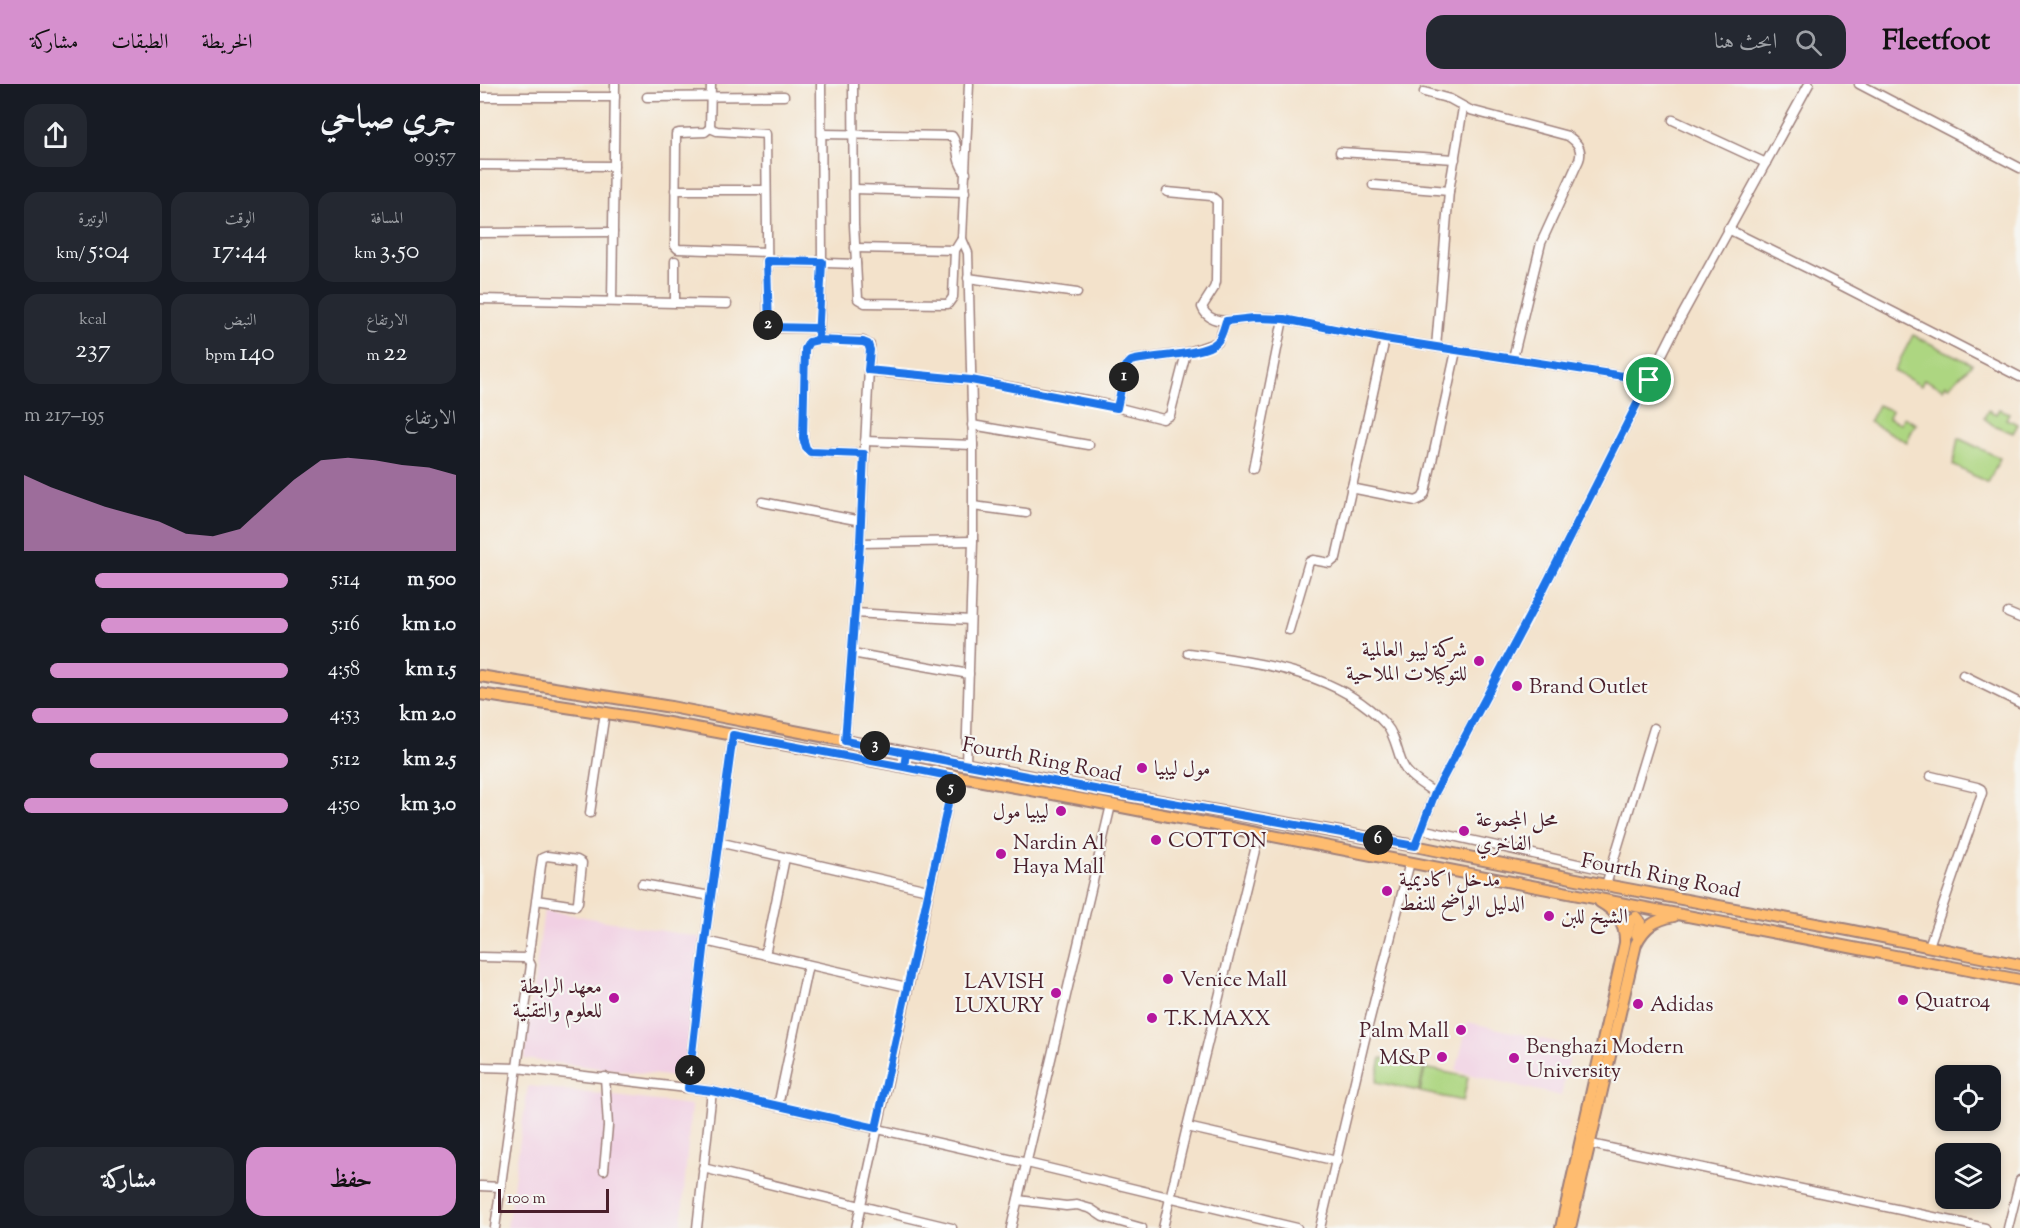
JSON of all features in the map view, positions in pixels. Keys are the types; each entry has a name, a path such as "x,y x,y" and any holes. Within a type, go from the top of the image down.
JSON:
{"main road":[{"name":"Fourth Ring Road","path":"480,676 671,707 906,753 1415,846 2020,965"},
{"name":"Fourth Ring Road","path":"480,694 604,712 1111,805 2020,981"},
{"path":"904,767 906,753"},
{"path":"1595,899 1618,916 1631,941"},
{"path":"1570,1228 1585,1143 1631,941 1659,919 1683,915"},
{"path":"1561,1228 1585,1143"}],"street":[{"path":"612,301 615,84"},
{"path":"710,128 711,84"},
{"path":"818,340 822,262 821,84"},
{"path":"853,84 855,248 857,293 861,302 948,304 953,297 955,250 962,239"},
{"path":"966,764 973,541 973,446 968,253 962,239 969,84"},
{"path":"1415,846 1435,793 1544,588 1728,229 1809,84"},
{"path":"1859,84 2020,168"},
{"path":"1424,92 1450,99 1463,108 1568,136 1578,145 1581,152 1578,164 1541,243 1514,358"},
{"path":"647,97 784,96"},
{"path":"480,97 615,97"},
{"path":"1436,347 1449,191 1463,108"},
{"path":"1673,120 1766,163"},
{"path":"710,128 705,132 676,135 676,248 856,264"},
{"path":"710,128 717,131 765,132 767,136 769,327 819,328"},
{"path":"822,134 952,135 955,138 958,161 966,173"},
{"path":"1340,152 1455,159"},
{"path":"480,165 614,166"},
{"path":"1373,185 1449,191"},
{"path":"854,189 964,192"},
{"path":"675,190 766,190"},
{"path":"1167,192 1211,196 1216,201 1216,282 1202,307 1204,312 1212,318 1226,321 1254,318 1284,319 1456,351 1649,380"},
{"path":"1728,229 2020,377"},
{"path":"480,233 613,232"},
{"path":"855,248 955,250"},
{"path":"675,261 675,302"},
{"path":"968,278 1077,293"},
{"path":"480,299 727,304"},
{"path":"1253,469 1284,319"},
{"path":"1117,408 1126,366 1129,363 1133,360 1186,353 1218,342 1226,321"},
{"path":"1289,630 1309,562 1313,560 1330,563 1336,558 1385,339"},
{"path":"845,741 860,543 870,350 868,344 863,342 818,340 809,342 805,349 803,438 805,445 810,452 864,454"},
{"path":"1351,488 1416,501 1422,498 1456,351"},
{"path":"868,370 971,380 1117,408 1161,419 1169,416 1186,353"},
{"path":"972,425 1089,445"},
{"path":"865,441 973,446"},
{"path":"762,502 861,521"},
{"path":"973,506 1026,513"},
{"path":"860,543 973,541"},
{"path":"855,613 970,620"},
{"path":"2008,613 2020,618"},
{"path":"852,653 969,674"},
{"path":"1188,653 1277,669 1340,689 1375,714 1388,727 1406,771 1435,793"},
{"path":"1963,675 2020,703"},
{"path":"590,813 604,712"},
{"path":"1606,885 1654,728"},
{"path":"688,1088 733,735"},
{"path":"1929,946 1982,793 1977,787 1931,776"},
{"path":"856,1228 954,777"},
{"path":"1011,1228 1111,805"},
{"path":"1421,829 1609,871"},
{"path":"1163,1228 1259,834"},
{"path":"718,842 928,890"},
{"path":"495,1228 531,965 528,959 536,900 543,857 582,863 576,906 536,900"},
{"path":"765,955 785,858"},
{"path":"1320,1228 1410,862"},
{"path":"642,884 711,896"},
{"path":"705,941 907,987"},
{"path":"480,957 528,959"},
{"path":"778,1106 808,964"},
{"path":"480,1067 517,1068 605,1077 712,1091 1297,1228"},
{"path":"604,1170 608,1126 605,1077"},
{"path":"697,1228 712,1091"},
{"path":"1187,1127 1337,1161"},
{"path":"1585,1143 1985,1228"},
{"path":"703,1168 952,1228"},
{"path":"2008,1228 2020,1180"},
{"path":"480,1186 501,1187"},
{"path":"1018,1200 1066,1206 1077,1205 1091,1209 1103,1217 1142,1228"}],"shaded area":[{"name":"معهد الرابطة للعلوم والتقنية","path":"544,910 704,938 684,1078 524,1059"},
{"name":"Benghazi Modern University","path":"1468,1022 1572,1046 1561,1096 1456,1071"},
{"path":"528,1086 691,1105 681,1228 507,1228"}],"green space":[{"path":"1913,335 1972,364 1949,387 1946,384 1943,389 1924,379 1921,386 1894,371"},
{"path":"1878,405 1892,411 1888,418 1900,424 1904,417 1916,424 1907,442 1869,422"},
{"path":"1999,409 2009,413 2006,419 2018,424 2013,433 1993,425 1984,418 1988,410 1996,414"},
{"path":"1958,438 2000,458 1988,483 1953,465"},
{"path":"1381,1058 1424,1068 1419,1091 1376,1082"},
{"path":"1425,1068 1468,1077 1463,1101 1420,1092"}],"place":[{"name":"شركة ليبو العالمية للتوكيلات الملاحية","path":"1479,661"},
{"name":"Brand Outlet","path":"1517,686"},
{"name":"مول ليبيا","path":"1142,768"},
{"name":"ليبيا مول","path":"1061,811"},
{"name":"محل المجموعة الفاخري","path":"1464,831"},
{"name":"COTTON","path":"1156,840"},
{"name":"Nardin Al Haya Mall","path":"1001,854"},
{"name":"مدخل اكاديمية الدليل الواضح للنفط","path":"1387,891"},
{"name":"الشيخ للبن","path":"1549,916"},
{"name":"Venice Mall","path":"1168,979"},
{"name":"LAVISH LUXURY","path":"1056,993"},
{"name":"معهد الرابطة للعلوم والتقنية","path":"614,998"},
{"name":"Quatro4","path":"1903,1000"},
{"name":"Adidas","path":"1638,1004"},
{"name":"T.K.MAXX","path":"1152,1018"},
{"name":"Palm Mall","path":"1461,1030"},
{"name":"M&P","path":"1442,1057"},
{"name":"Benghazi Modern University","path":"1514,1058"}],"route":[{"path":"1649,380 1456,351 1284,319 1254,318 1226,321 1219,340 1214,345 1186,353 1131,361 1126,366 1117,408 1092,401 971,380 868,370 870,345 863,342 818,340 819,328 822,262 767,261 769,327 819,328 818,340 809,342 805,349 803,438 806,448 810,452 864,454 860,543 845,741 906,753 904,767 733,735 688,1088 712,1091 876,1128 954,777 904,767 906,753 1415,846 1435,793 1544,588 1649,380"}]}
